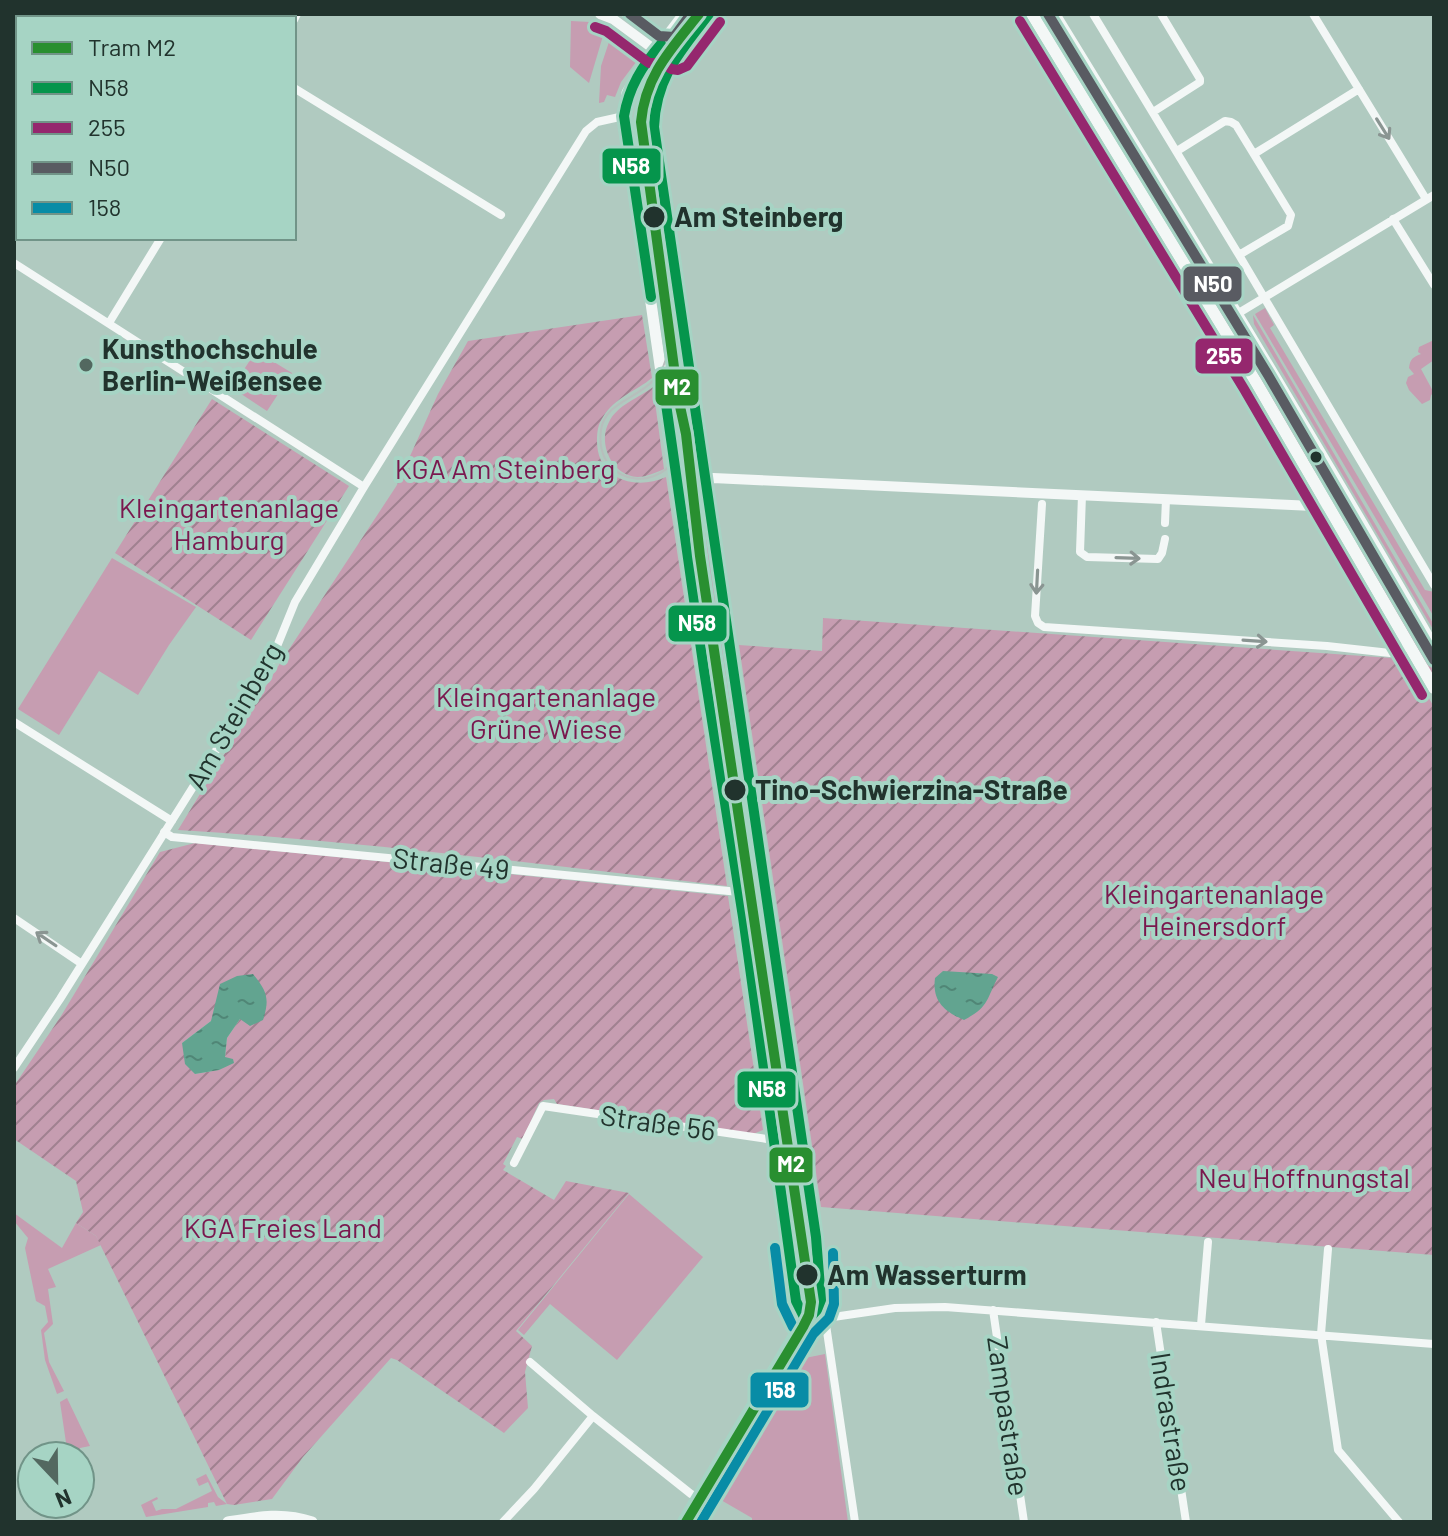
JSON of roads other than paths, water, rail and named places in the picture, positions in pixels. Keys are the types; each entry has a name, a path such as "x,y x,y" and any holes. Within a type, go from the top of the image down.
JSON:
{"main road":[{"path":"684,14 666,49 665,74 655,101 654,127 819,1254 821,1300 685,1522"},
{"path":"709,14 666,49 628,90 624,116 742,911 796,1301 806,1321"},
{"path":"1032,14 1256,382 1434,688"},
{"path":"1054,14 1358,515 1434,648"},
{"path":"742,911 769,908"},
{"path":"228,1522 275,1515 312,1522"}],"street":[{"path":"600,14 614,17 666,49"},
{"path":"627,14 666,49"},
{"path":"1093,14 1434,585"},
{"path":"1153,112 1200,82 1161,14"},
{"path":"1237,314 1430,197 1313,14"},
{"path":"296,89 501,215"},
{"path":"1254,154 1359,89"},
{"name":"Am Steinberg","path":"14,1068 269,666 295,602 586,131 597,122 624,116"},
{"path":"1177,151 1225,121 1231,122 1236,125 1291,215 1288,226 1239,255"},
{"path":"1393,219 1434,285"},
{"path":"109,323 160,240"},
{"path":"14,263 364,487"},
{"path":"678,482 706,478 1313,506 1328,504"},
{"path":"1082,495 1080,552 1087,557 1158,559 1165,539"},
{"path":"1165,523 1166,499"},
{"path":"1042,504 1035,616 1044,627 1390,653 1410,646"},
{"path":"14,722 172,821"},
{"name":"Straße 49","path":"164,832 177,838 739,892"},
{"path":"14,918 82,964"},
{"name":"Straße 56","path":"514,1163 543,1106 774,1138"},
{"path":"1201,1325 1208,1242"},
{"path":"1328,1249 1321,1334 1338,1450 1399,1522"},
{"path":"806,1321 895,1308 945,1307 1434,1344"},
{"name":"Zampastraße","path":"993,1310 1024,1522"},
{"path":"825,1318 855,1522"},
{"name":"Indrastraße","path":"1156,1322 1186,1522"},
{"path":"530,1362 593,1416 700,1498"},
{"path":"503,1522 593,1416"}],"water":[{"path":"943,971 998,977 983,1007 964,1020 945,1009 935,993 935,978"},
{"path":"253,974 266,996 263,1020 250,1026 240,1019 227,1038 225,1057 233,1059 234,1063 219,1070 195,1074 185,1064 182,1043 211,1021 220,984 237,976"}],"tram line":[{"name":"M2","path":"686,1522 803,1327 811,1302 700,556 686,434 678,397 641,122 643,106 654,77 669,51 699,14"},
{"path":"668,349 664,366 656,378 605,418 601,430 602,450 609,465 621,474 636,478 651,477 666,469 678,455 686,434"}],"place":[{"name":"Am Steinberg","path":"654,217"},
{"name":"Kunsthochschule Berlin-Weißensee","path":"86,365"},
{"name":"Tino-Schwierzina-Straße","path":"735,790"},
{"name":"Am Wasserturm","path":"807,1275"}],"park label":[{"name":"KGA Am Steinberg","path":"505,469"},
{"name":"Kleingartenanlage Hamburg","path":"229,524"},
{"name":"Kleingartenanlage Grüne Wiese","path":"546,713"},
{"name":"Kleingartenanlage Heinersdorf","path":"1214,910"},
{"name":"Neu Hoffnungstal","path":"1304,1178"},
{"name":"KGA Freies Land","path":"283,1228"}]}
